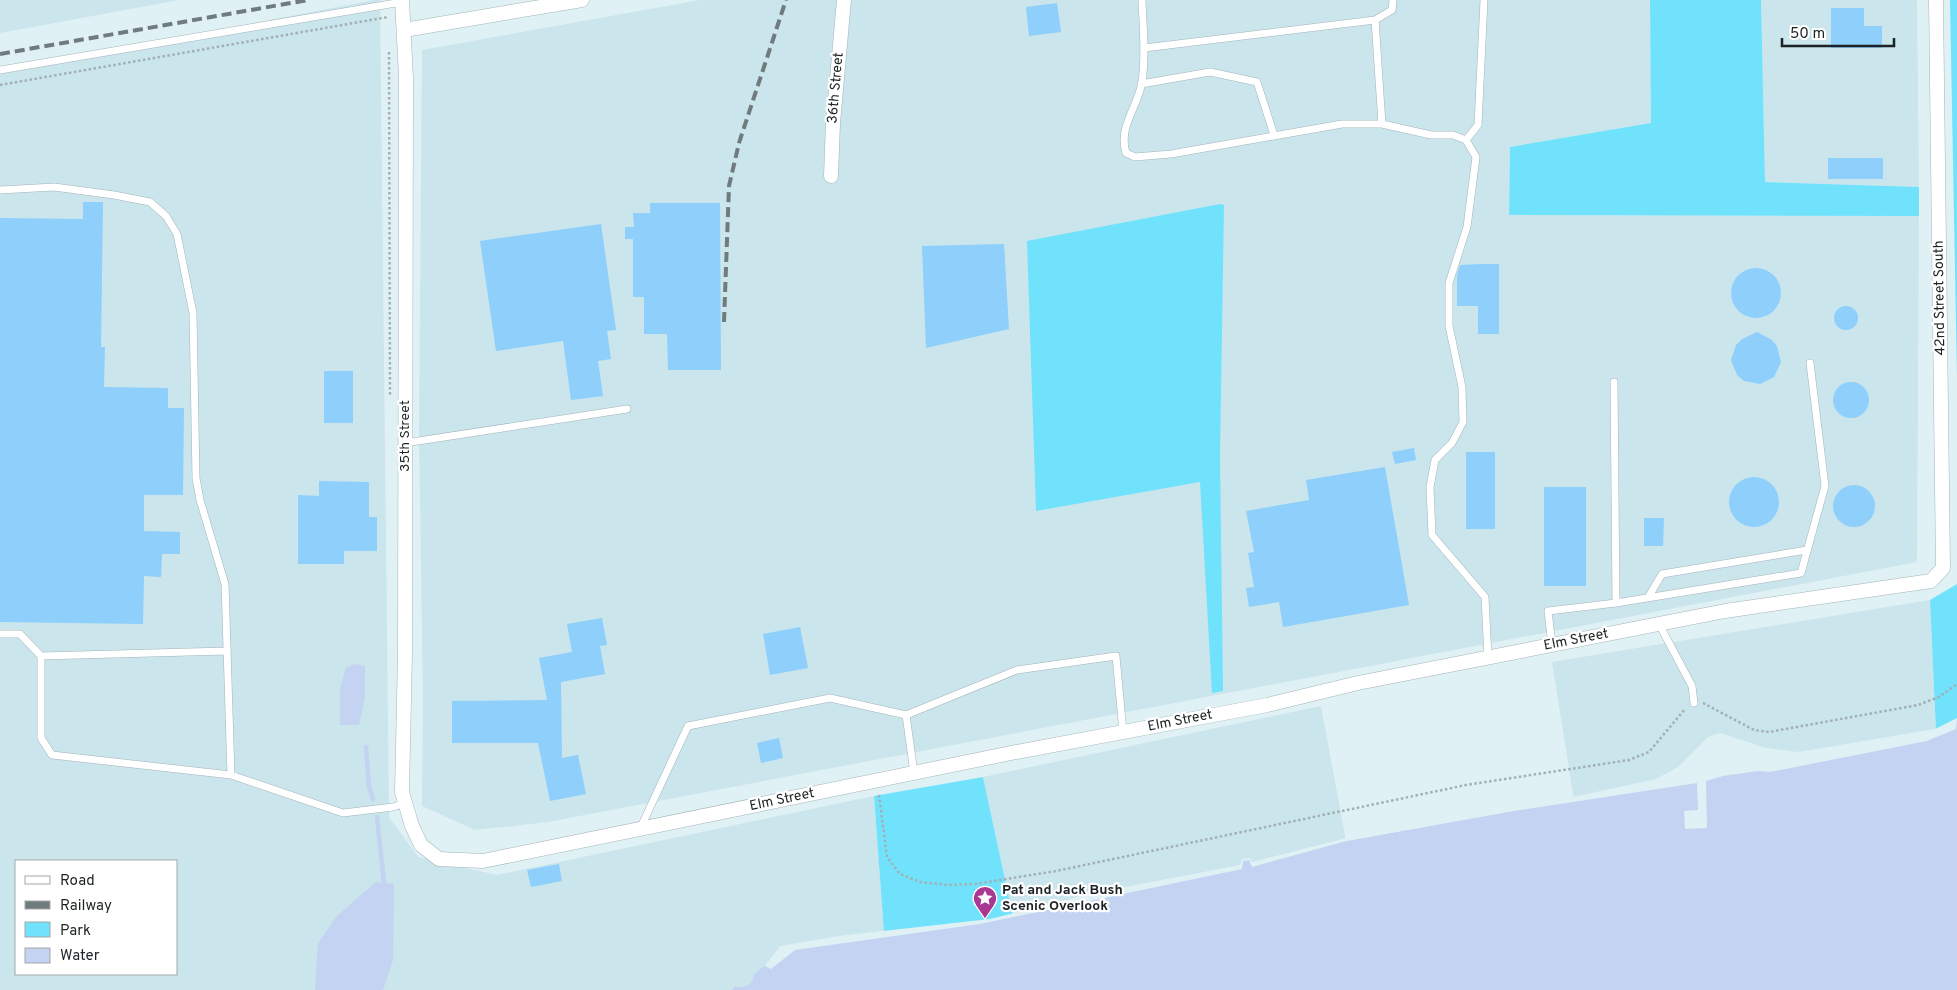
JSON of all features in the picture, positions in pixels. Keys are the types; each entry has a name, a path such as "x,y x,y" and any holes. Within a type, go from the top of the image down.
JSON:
{"street":[{"path":"404,30 582,0"},
{"name":"36th Street","path":"831,176 832,123 844,0"},
{"name":"42nd Street South","path":"1922,582 1931,581 1943,568 1936,0"},
{"name":"35th Street","path":"402,1 406,78 402,792 412,826 421,846 439,859"},
{"name":"Elm Street","path":"439,859 483,861 914,773 1267,705 1358,683 1725,611 1922,582"}],"lane":[{"path":"1142,0 1144,48 1142,84 1129,114 1123,142 1126,153 1135,157 1171,154 1342,124 1382,124 1431,135 1453,135 1466,140 1476,157 1467,227 1448,282 1449,326 1462,387 1463,422 1452,443 1435,460 1430,487 1432,534 1457,561 1485,597 1488,658"},
{"path":"1144,48 1375,20 1392,10 1393,0"},
{"path":"1466,140 1478,125 1484,0"},
{"path":"0,70 402,1"},
{"path":"1375,20 1382,124"},
{"path":"1142,84 1210,72 1257,82 1274,135"},
{"path":"0,190 54,187 150,202 166,216 177,234 193,313 196,478 200,500 225,584 226,651 229,659 231,775"},
{"path":"1552,645 1548,611 1616,603 1649,596 1801,573 1825,486 1810,362"},
{"path":"1614,382 1616,603"},
{"path":"405,443 627,409"},
{"path":"1649,596 1662,574 1807,550"},
{"path":"1659,624 1692,686 1694,702"},
{"path":"0,634 20,634 42,656 41,738 52,755 231,775 343,813 393,807 405,803"},
{"path":"42,656 226,651"},
{"path":"640,829 688,726 830,698 906,715 1017,670 1116,656 1123,732"},
{"path":"906,715 914,773"}],"path":[{"path":"0,85 389,17"},
{"path":"389,47 390,404"},
{"path":"878,790 887,857 900,874 920,882 948,885 975,884 1056,871 1466,785 1629,760 1649,752 1688,706 1694,702 1704,703 1754,730 1769,732 1918,704 1939,697 1957,684"}],"shaded area":[{"path":"0,0 179,0 0,33"},
{"path":"380,0 389,817 418,857 497,875 874,796 884,933 770,962 751,984 735,986 731,990 0,990 0,72"},
{"path":"700,0 1650,0 1651,123 1510,147 1509,215 1919,216 1917,562 548,822 475,830 422,806 423,701 419,432 422,50"},
{"path":"1761,0 1917,0 1919,187 1765,182"},
{"path":"1930,600 1936,732 1798,755 1680,769 1657,781 1574,800 1552,662"},
{"path":"1321,706 1346,841 1242,867 1094,896 1013,917 983,777"}],"green space":[{"path":"1650,0 1761,0 1765,182 1919,187 1919,216 1509,215 1510,147 1651,123"},
{"path":"1950,0 1957,0 1957,378"},
{"path":"1220,204 1224,205 1220,455 1223,691 1212,693 1200,482 1036,511 1027,241"},
{"path":"1957,584 1957,720 1936,732 1930,600"},
{"path":"983,777 1013,917 975,924 884,933 874,796"}],"water":[{"path":"354,664 365,666 365,697 359,725 340,725 340,689 346,668"},
{"path":"1957,720 1957,990 731,990 735,986 742,987 751,983 754,974 770,962 780,949 990,921 1094,896 1242,867 1243,861 1249,860 1252,865 1346,841 1574,800 1766,751 1798,755 1936,732"},
{"path":"376,882 394,884 393,960 383,990 315,990 318,943 337,916"}],"pier":[{"path":"1957,718 1956,729 1927,741 1770,772 1758,771 1723,776 1706,781 1707,828 1685,829 1684,811 1698,810 1697,783 1507,812 1346,841 1252,867 1249,860 1243,861 1242,869 980,924 795,950 771,969 765,966 780,946 838,936 990,919 1094,893 1240,865 1242,859 1250,858 1252,862 1346,838 1573,797 1656,779 1678,767 1708,737 1720,733 1766,748 1798,752 1935,729"}],"building":[{"path":"1057,3 1061,32 1029,36 1026,7"},
{"path":"1831,8 1864,8 1864,26 1882,26 1882,48 1831,48"},
{"path":"1828,158 1883,158 1883,179 1828,179"},
{"path":"83,202 103,202 101,347 105,347 104,387 168,388 168,408 184,408 183,495 144,495 144,531 180,532 180,554 162,554 161,577 144,576 143,624 0,622 0,218 83,219"},
{"path":"650,203 720,203 721,370 668,370 667,334 644,334 644,297 633,297 633,239 625,239 625,227 634,227 633,213 650,213"},
{"path":"601,224 616,330 607,331 611,359 598,361 603,396 571,400 563,341 496,351 480,241"},
{"path":"1004,244 1009,329 926,348 922,246"},
{"path":"1499,264 1499,334 1478,334 1478,306 1457,306 1457,275 1460,265"},
{"path":"1756,268 1774,275 1781,293 1774,311 1756,318 1738,311 1731,293 1738,275"},
{"path":"1846,306 1855,309 1858,318 1855,327 1846,330 1837,327 1834,318 1837,309"},
{"path":"1757,332 1772,340 1777,346 1781,362 1774,377 1760,384 1744,381 1737,375 1731,360 1736,345 1742,339"},
{"path":"324,371 353,371 353,423 324,423"},
{"path":"1851,382 1863,388 1869,400 1863,412 1851,418 1839,412 1833,400 1839,388"},
{"path":"1414,448 1416,460 1395,464 1392,452"},
{"path":"1466,452 1495,452 1495,529 1466,529"},
{"path":"1385,467 1409,605 1283,627 1279,602 1249,607 1246,588 1254,587 1248,553 1254,552 1246,511 1309,500 1306,480"},
{"path":"1754,477 1768,481 1775,488 1779,502 1775,516 1768,523 1754,527 1740,523 1733,516 1729,502 1733,488 1740,481"},
{"path":"319,481 369,482 369,517 377,517 377,551 344,551 344,564 298,564 298,495 319,496"},
{"path":"1854,485 1869,491 1875,506 1869,521 1854,527 1839,521 1833,506 1839,491"},
{"path":"1544,487 1586,487 1586,586 1544,586"},
{"path":"1644,518 1664,518 1663,546 1644,546"},
{"path":"602,618 607,645 600,646 605,674 561,682 562,758 578,755 586,794 550,801 538,743 452,743 452,701 547,700 539,658 572,652 567,624"},
{"path":"800,627 808,668 770,675 763,634"},
{"path":"779,738 783,758 761,763 757,743"},
{"path":"559,864 562,881 531,887 527,870"}],"waterway":[{"path":"366,747 369,786 373,799"},
{"path":"377,817 384,883"}],"railway":[{"path":"0,54 308,0"},
{"path":"724,322 729,186 739,143 786,0"}],"place":[{"name":"Pat and Jack Bush Scenic Overlook","path":"985,919"}]}
